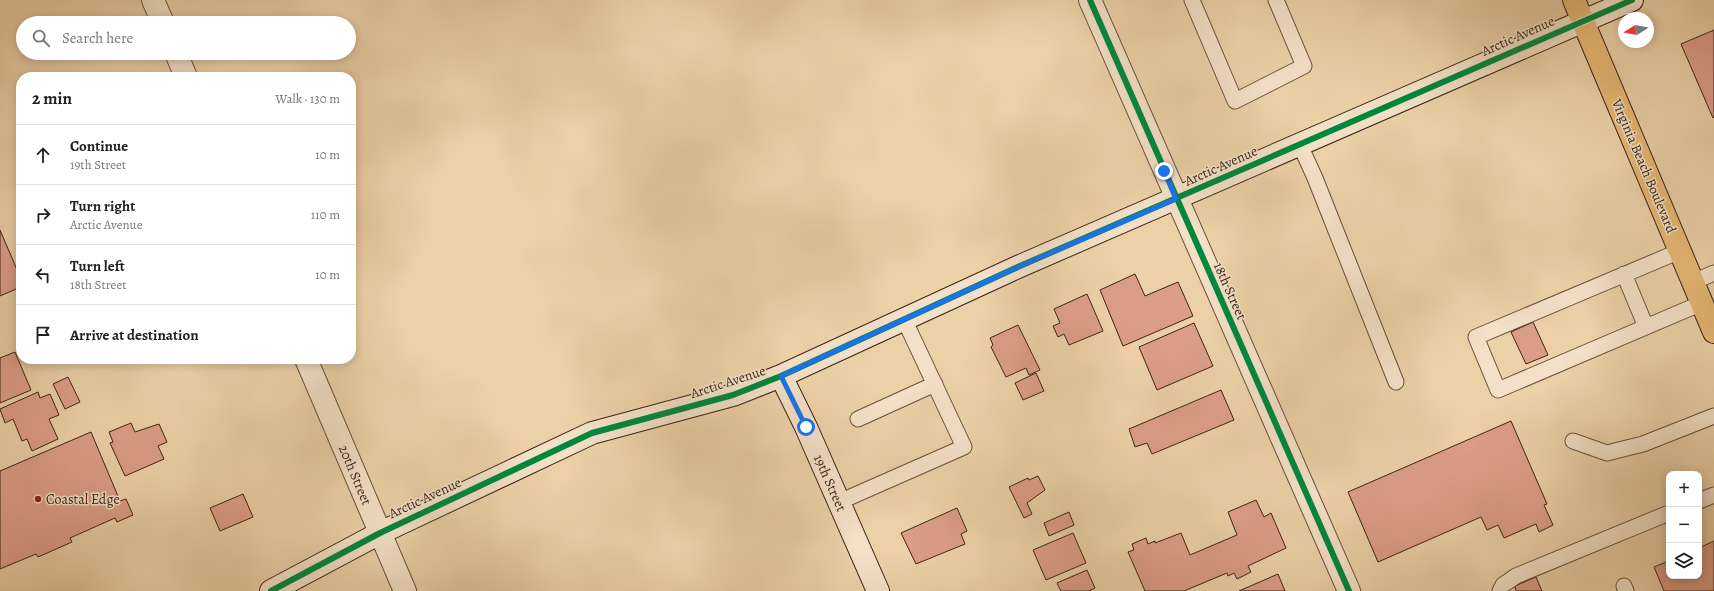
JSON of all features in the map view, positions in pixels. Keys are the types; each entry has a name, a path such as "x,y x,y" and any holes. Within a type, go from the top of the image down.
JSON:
{"main road":[{"name":"Virginia Beach Boulevard","path":"1574,0 1714,332"}],"street":[{"path":"153,0 160,16"},
{"name":"Arctic Avenue","path":"271,591 380,533 592,433 733,395 781,376 1020,266 1632,0"},
{"name":"18th Street","path":"1095,2 1176,199 1349,591"},
{"path":"179,60 184,72"},
{"name":"20th Street","path":"308,364 405,591"},
{"name":"19th Street","path":"781,376 878,591"}],"lane":[{"path":"1192,0 1235,101 1304,66 1276,0"},
{"path":"1300,145 1315,178 1396,382"},
{"path":"1680,251 1476,337 1498,390 1702,303"},
{"path":"1693,282 1714,273"},
{"path":"1624,274 1646,327"},
{"path":"839,502 964,447 904,319"},
{"path":"858,419 935,384"},
{"path":"1573,441 1607,453 1642,444 1714,416"},
{"path":"1702,500 1714,495"},
{"path":"1500,591 1503,585 1516,576 1666,514"}],"building":[{"path":"1714,30 1714,117 1713,118 1681,44"},
{"path":"0,230 16,267 16,289 0,296"},
{"path":"1135,274 1145,296 1178,282 1193,316 1123,346 1100,290"},
{"path":"1087,294 1103,331 1069,345 1064,334 1058,337 1053,326 1060,323 1054,309"},
{"path":"1533,322 1548,355 1526,364 1511,332"},
{"path":"1194,323 1213,366 1157,390 1139,347"},
{"path":"1018,325 1040,370 1029,375 1026,368 1006,377 991,347 993,345 990,338"},
{"path":"15,352 16,364 20,364 31,390 0,403 0,358"},
{"path":"1036,373 1044,391 1023,400 1015,383"},
{"path":"68,377 80,402 65,409 53,384"},
{"path":"1221,390 1234,420 1152,454 1147,443 1135,447 1129,429"},
{"path":"38,392 40,398 50,394 59,415 49,419 58,439 32,451 27,439 22,441 13,419 5,423 0,409"},
{"path":"1511,421 1547,504 1544,505 1553,525 1539,532 1536,524 1504,538 1498,525 1487,530 1481,517 1378,562 1348,492"},
{"path":"131,423 135,432 159,424 167,442 158,446 164,459 125,476 110,443 113,442 109,432"},
{"path":"91,432 120,501 126,499 133,515 117,522 115,518 70,538 72,542 38,557 36,554 0,569 0,471"},
{"path":"1038,476 1045,490 1027,503 1032,514 1024,518 1009,487 1028,478 1029,480"},
{"path":"243,494 253,517 220,531 210,508"},
{"path":"1256,500 1264,517 1271,513 1286,548 1248,566 1251,572 1237,579 1234,573 1228,576 1227,573 1184,591 1145,591 1128,552 1134,550 1132,544 1146,538 1148,544 1155,541 1155,543 1181,533 1190,555 1237,535 1228,512"},
{"path":"957,508 967,531 961,534 965,544 916,564 901,533"},
{"path":"1069,512 1074,525 1049,536 1044,523"},
{"path":"1073,533 1086,563 1046,580 1033,550"},
{"path":"1714,541 1714,591 1664,591 1654,567 1666,562 1666,579 1702,579 1702,547"},
{"path":"1087,570 1095,588 1089,591 1061,591 1057,583"},
{"path":"1278,574 1285,591 1239,591"},
{"path":"1536,577 1542,591 1516,591 1515,586"}],"cycle path":[{"path":"1090,0 1349,591"},
{"path":"271,591 380,533 592,433 733,395 781,376 1020,266 1632,0"}],"place":[{"name":"Coastal Edge","path":"38,499"}],"route":[{"path":"806,427 781,376 1020,266 1176,199 1164,171"}]}
